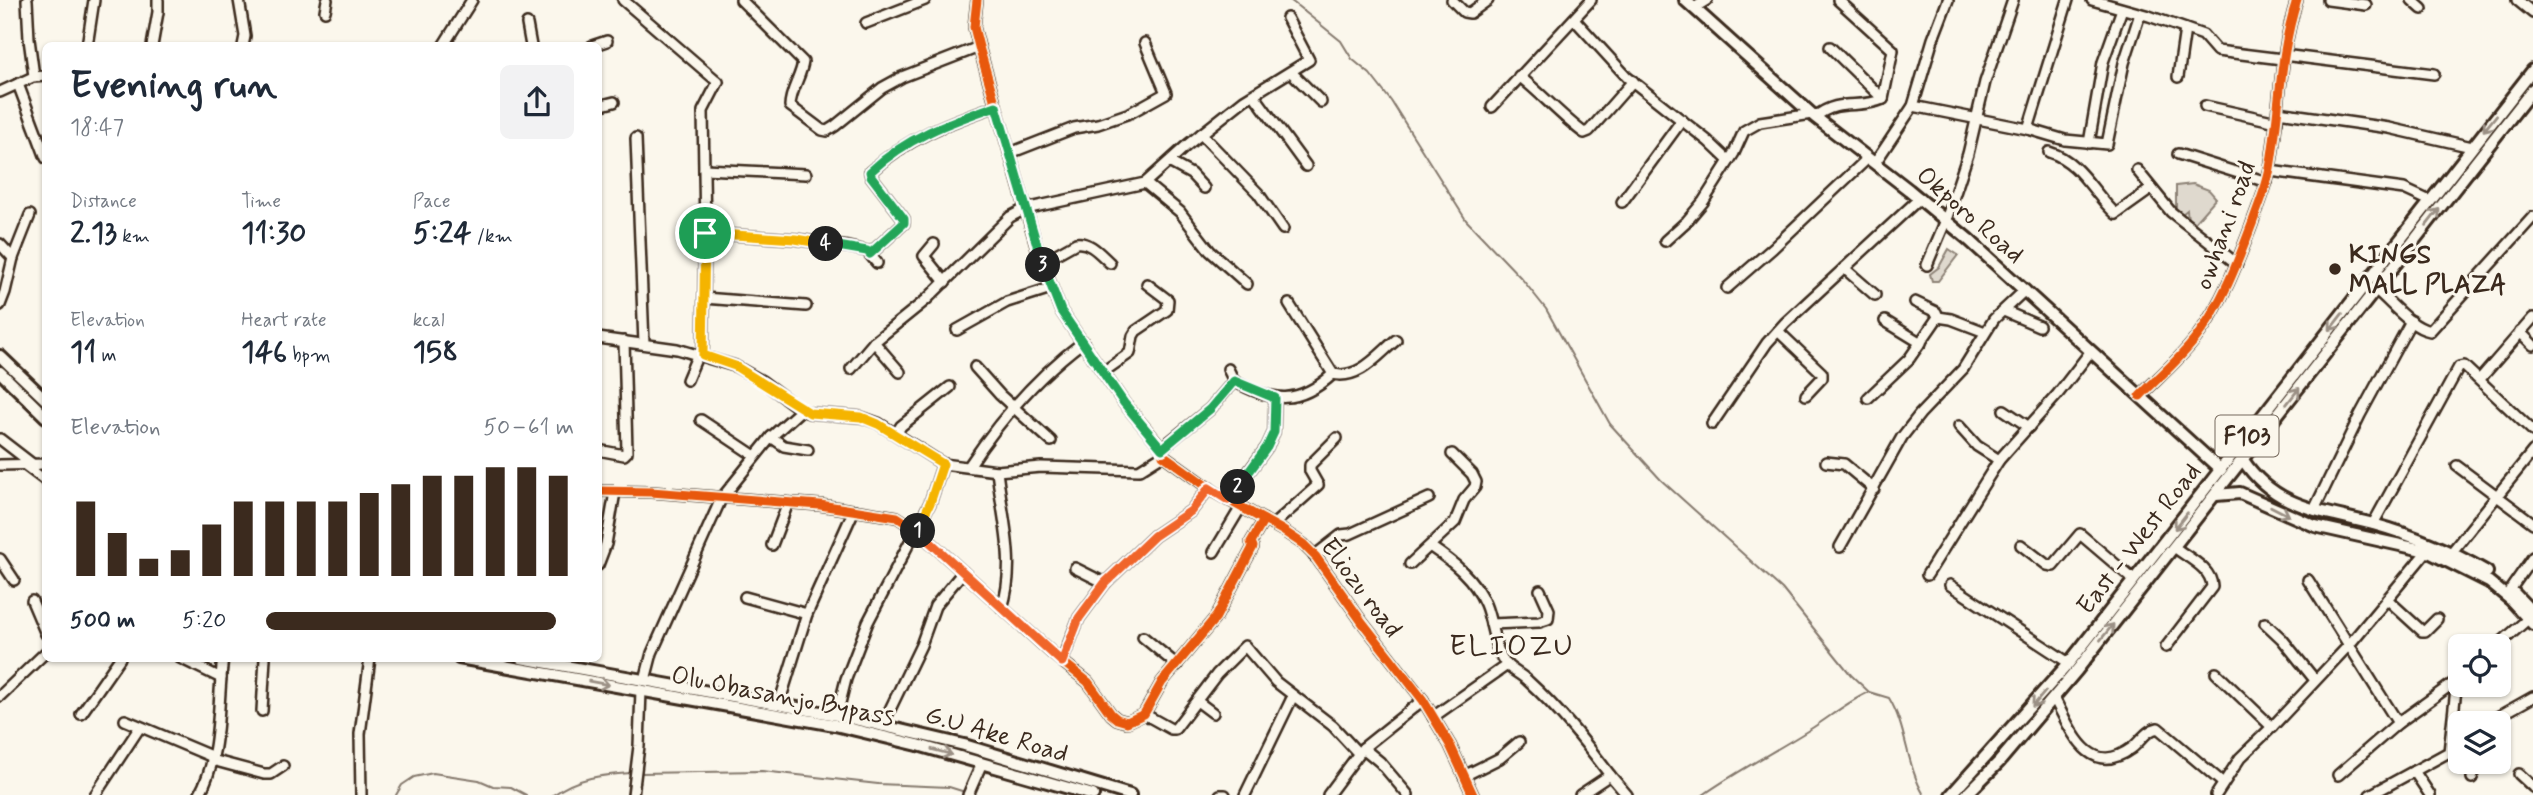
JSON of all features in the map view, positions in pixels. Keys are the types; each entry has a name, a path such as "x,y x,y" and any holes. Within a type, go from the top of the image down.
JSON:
{"main road":[{"name":"Okporo Road","path":"1685,0 1813,116 1946,220 2221,470"},
{"name":"East - West Road","path":"1951,795 2069,663 2533,70"},
{"name":"East - West Road","path":"1966,795 1999,762 2054,698 2533,89"},
{"path":"0,356 42,396"},
{"path":"0,372 42,413"},
{"path":"2243,460 2263,485 2283,497 2314,510 2373,524 2451,553 2486,572 2510,590 2531,619"},
{"path":"2254,499 2263,485"},
{"path":"2216,495 2241,493 2315,526 2427,551 2483,578 2531,619"},
{"name":"Olu Obasanjo Bypass","path":"486,662 643,685 835,725 1093,795"},
{"name":"G.U Ake Road","path":"573,662 643,685 837,715 964,746 1130,795"}],"street":[{"path":"27,0 34,76"},
{"path":"88,42 94,0"},
{"path":"153,42 158,0"},
{"path":"239,0 244,42"},
{"path":"325,11 327,0"},
{"path":"446,42 472,0"},
{"path":"866,23 925,0"},
{"path":"1452,0 1464,12 1470,13 1488,0"},
{"path":"1492,107 1591,0"},
{"path":"1694,8 1707,0"},
{"path":"1838,0 1893,50 1883,99"},
{"path":"1727,288 1871,161 1913,106 1948,0"},
{"path":"1927,265 1946,220 1968,154 1993,52 2013,0"},
{"path":"2028,129 2068,0"},
{"path":"2091,0 2203,35 2217,51 2434,74"},
{"name":"owhani road","path":"2140,396 2194,340 2214,311 2238,264 2270,170 2282,57 2297,0"},
{"path":"2329,0 2366,5"},
{"path":"2412,0 2422,9"},
{"path":"2517,0 2533,13"},
{"path":"627,1 718,82 703,111 705,233 701,355 687,380"},
{"path":"742,1 803,62 790,106 827,131 882,88 902,76 979,47"},
{"name":"Eliozu road","path":"974,2 974,27 979,47 1025,209 1061,311 1162,452 1209,488 1303,544 1314,556 1423,700 1473,795"},
{"path":"2089,143 2103,62 2122,9"},
{"path":"1913,106 2028,129 2065,140 2105,145 2108,142 2124,63 2140,14"},
{"path":"851,369 874,342 969,259 1010,216 1025,209 1145,183 1201,134 1254,95 1309,60 1287,18"},
{"path":"1574,19 1633,81 1728,161"},
{"path":"527,24 530,42"},
{"path":"2178,77 2185,29"},
{"path":"602,43 607,41"},
{"path":"1010,153 1074,128 1098,124 1130,113 1166,93 1145,43"},
{"path":"1830,47 1883,99"},
{"path":"1292,73 1321,102"},
{"path":"0,89 34,76 42,76"},
{"path":"1519,76 1541,93 1550,106 1584,133 1613,106 1633,81"},
{"path":"18,84 42,147"},
{"path":"1254,95 1306,166"},
{"path":"1665,241 1687,221 1728,161 1744,131 1752,125 1813,116 1831,106 1883,99"},
{"path":"602,105 614,102"},
{"path":"870,254 904,223 904,219 870,172 909,141 996,106"},
{"path":"2206,106 2277,117 2389,128 2472,147"},
{"path":"1622,202 1682,120"},
{"path":"1201,134 1258,193 1283,229"},
{"path":"636,138 644,344"},
{"path":"2049,152 2060,155 2072,164 2115,214 2151,189"},
{"path":"2178,154 2267,182"},
{"path":"1169,162 1191,174 1204,188"},
{"path":"704,169 806,174"},
{"path":"2137,170 2171,212 2238,264"},
{"path":"2270,170 2407,189 2430,201"},
{"path":"1145,183 1180,212 1210,251 1247,284"},
{"path":"1712,424 1778,331 1920,198"},
{"path":"0,304 13,258 30,215"},
{"path":"2376,290 2412,321 2430,331 2533,217"},
{"path":"705,233 795,239 848,247 867,251 877,263"},
{"path":"1042,262 1081,242 1089,245 1110,263"},
{"path":"0,244 13,258"},
{"path":"934,244 924,256 944,282"},
{"path":"1844,268 1875,295"},
{"path":"1103,372 1130,353 1136,331 1167,310 1168,300 1147,284"},
{"path":"957,330 1007,302 1051,288"},
{"path":"1840,547 1902,437 1963,369 1994,319 2025,290"},
{"path":"704,298 806,306"},
{"path":"1915,302 1936,312 1938,317"},
{"path":"1289,304 1333,374 1344,377 1354,373 1396,340"},
{"path":"2004,311 2039,326"},
{"path":"1938,317 1985,332"},
{"path":"1868,398 1909,359 1938,317"},
{"path":"2480,379 2533,318"},
{"path":"1885,321 1922,343"},
{"path":"2314,510 2360,415 2412,321"},
{"path":"1778,331 1822,373 1822,378 1805,395"},
{"path":"2520,332 2533,345"},
{"path":"602,338 701,355 735,366 762,381 801,410 861,417 897,434 943,464 997,471 1041,467 1139,470 1210,409 1234,381"},
{"path":"602,451 624,456 627,452 624,341"},
{"path":"874,342 900,372"},
{"path":"969,466 989,435 1044,372 1083,342"},
{"path":"1927,575 1999,460 2091,351"},
{"path":"2373,524 2459,367 2464,366 2480,379 2533,431"},
{"path":"975,367 1013,408 1051,440"},
{"path":"1228,369 1234,381 1275,398 1311,392 1333,374"},
{"path":"897,434 901,426 950,387"},
{"path":"1228,500 1267,447 1274,432 1275,398"},
{"path":"633,795 643,685 652,653 721,499 771,437 801,410"},
{"path":"2004,410 2029,426"},
{"path":"701,420 755,456"},
{"path":"1959,426 1976,446 1999,460"},
{"path":"771,437 784,446 808,450"},
{"path":"602,491 651,492 788,503 897,517 917,530 1062,662 1088,682 1117,719 1127,722 1144,714 1162,682 1216,617 1253,547 1251,542 1269,523 1318,485 1310,471 1310,465 1337,438"},
{"path":"0,439 36,465"},
{"path":"2451,553 2533,451"},
{"path":"1410,564 1455,522 1464,500 1475,487 1472,474 1452,454"},
{"path":"1826,461 1844,464 1874,489"},
{"path":"837,715 846,679 868,622 930,503 943,464"},
{"path":"0,465 36,465"},
{"path":"2457,466 2533,523"},
{"path":"997,471 1010,572 1002,608"},
{"path":"1062,662 1079,618 1105,583 1154,536 1191,511 1209,488"},
{"path":"602,554 615,492"},
{"path":"1314,556 1341,535 1350,534 1429,498"},
{"path":"772,545 788,503"},
{"path":"1214,552 1241,507"},
{"path":"779,704 807,614 854,510"},
{"path":"2021,545 2047,565 2053,566 2080,534 2134,580"},
{"path":"1431,547 1458,566 1471,580 1485,604 1500,654 1507,665 1528,681 1569,724 1627,795"},
{"path":"2166,647 2212,587 2212,578 2208,572 2174,547"},
{"path":"2216,795 2240,758 2349,645 2427,551"},
{"path":"2510,590 2533,557"},
{"path":"0,559 15,580"},
{"path":"1075,568 1105,583"},
{"path":"882,726 921,645 936,606 963,572"},
{"path":"2308,580 2398,723"},
{"path":"1950,585 2069,663"},
{"path":"1491,624 1539,622 1548,619 1549,610 1540,590"},
{"path":"745,597 768,606 794,609 807,614"},
{"path":"2387,599 2422,631 2426,631 2437,619"},
{"path":"32,601 42,625"},
{"path":"2511,635 2531,619"},
{"path":"2265,623 2282,639 2315,680"},
{"path":"1143,637 1177,665"},
{"path":"1144,714 1175,729 1217,674 1245,646 1276,682 1380,762 1408,795"},
{"path":"0,696 42,656"},
{"path":"81,714 117,662"},
{"path":"188,662 220,678"},
{"path":"199,795 206,782 212,758 222,662"},
{"path":"262,711 265,662"},
{"path":"361,795 360,734 369,662"},
{"path":"1433,718 1507,665"},
{"path":"2216,673 2272,727"},
{"path":"2338,775 2398,723 2448,687"},
{"path":"1245,795 1293,696"},
{"path":"2507,711 2533,697"},
{"path":"2054,698 2085,751 2102,758 2115,758 2133,747 2151,730 2158,728 2224,783"},
{"path":"1328,795 1361,750 1423,700"},
{"path":"1197,701 1213,713"},
{"path":"125,720 212,758 264,774 271,774 283,766"},
{"path":"95,795 139,727"},
{"path":"1464,776 1500,758 1519,742"},
{"path":"2370,795 2448,753"},
{"path":"970,791 982,763"},
{"path":"2414,771 2430,795"},
{"path":"2472,778 2473,774"},
{"path":"2519,774 2533,787"},
{"path":"1580,795 1609,775"}],"shaded area":[{"path":"2193,184 2209,190 2216,198 2194,223 2188,221 2187,210 2181,215 2176,210 2176,186"},
{"path":"1949,249 1958,255 1938,281 1932,281 1930,274 1939,267"}],"waterway":[{"path":"1290,0 1341,41 1352,59 1370,74 1391,101 1466,220 1522,279 1546,309 1610,424 1661,480 1782,589 1851,675 1869,692"},
{"path":"1703,795 1869,692 1889,698 1900,722 1913,771 1924,795"},
{"path":"640,773 762,771 878,784 949,787 965,792"},
{"path":"396,795 402,785 414,777 433,773 479,780 493,786 511,787 526,795"},
{"path":"553,795 581,781 631,773"}],"cycle path":[{"path":"977,0 974,27 979,47 1037,248 1061,311 1124,403 1162,448 1163,455 1216,493 1282,530 1316,557 1362,622 1423,700 1450,745 1473,795"},
{"path":"2140,396 2196,338 2221,298 2241,254 2269,175 2283,63 2297,0"},
{"path":"602,491 651,492 820,505 897,517 917,530 1053,654 1088,682 1111,714 1127,722 1144,714 1162,682 1216,617 1253,547 1251,542 1264,520"}],"place":[{"name":"KINGS MALL PLAZA","path":"2335,269"}],"district":[{"name":"ELIOZU","path":"1512,645"}],"route":[{"path":"996,106 1037,248 1061,311 1149,435 1162,449 1210,409 1234,381 1275,398 1274,432 1267,447 1228,500 1209,488 1191,511 1132,554 1105,583 1079,618 1062,662 917,530 930,503 943,464 897,434 861,417 801,410 762,381 735,366 703,355 705,233 795,239 848,247 870,254 904,223 904,219 870,172 909,141 944,124 996,106"}]}
